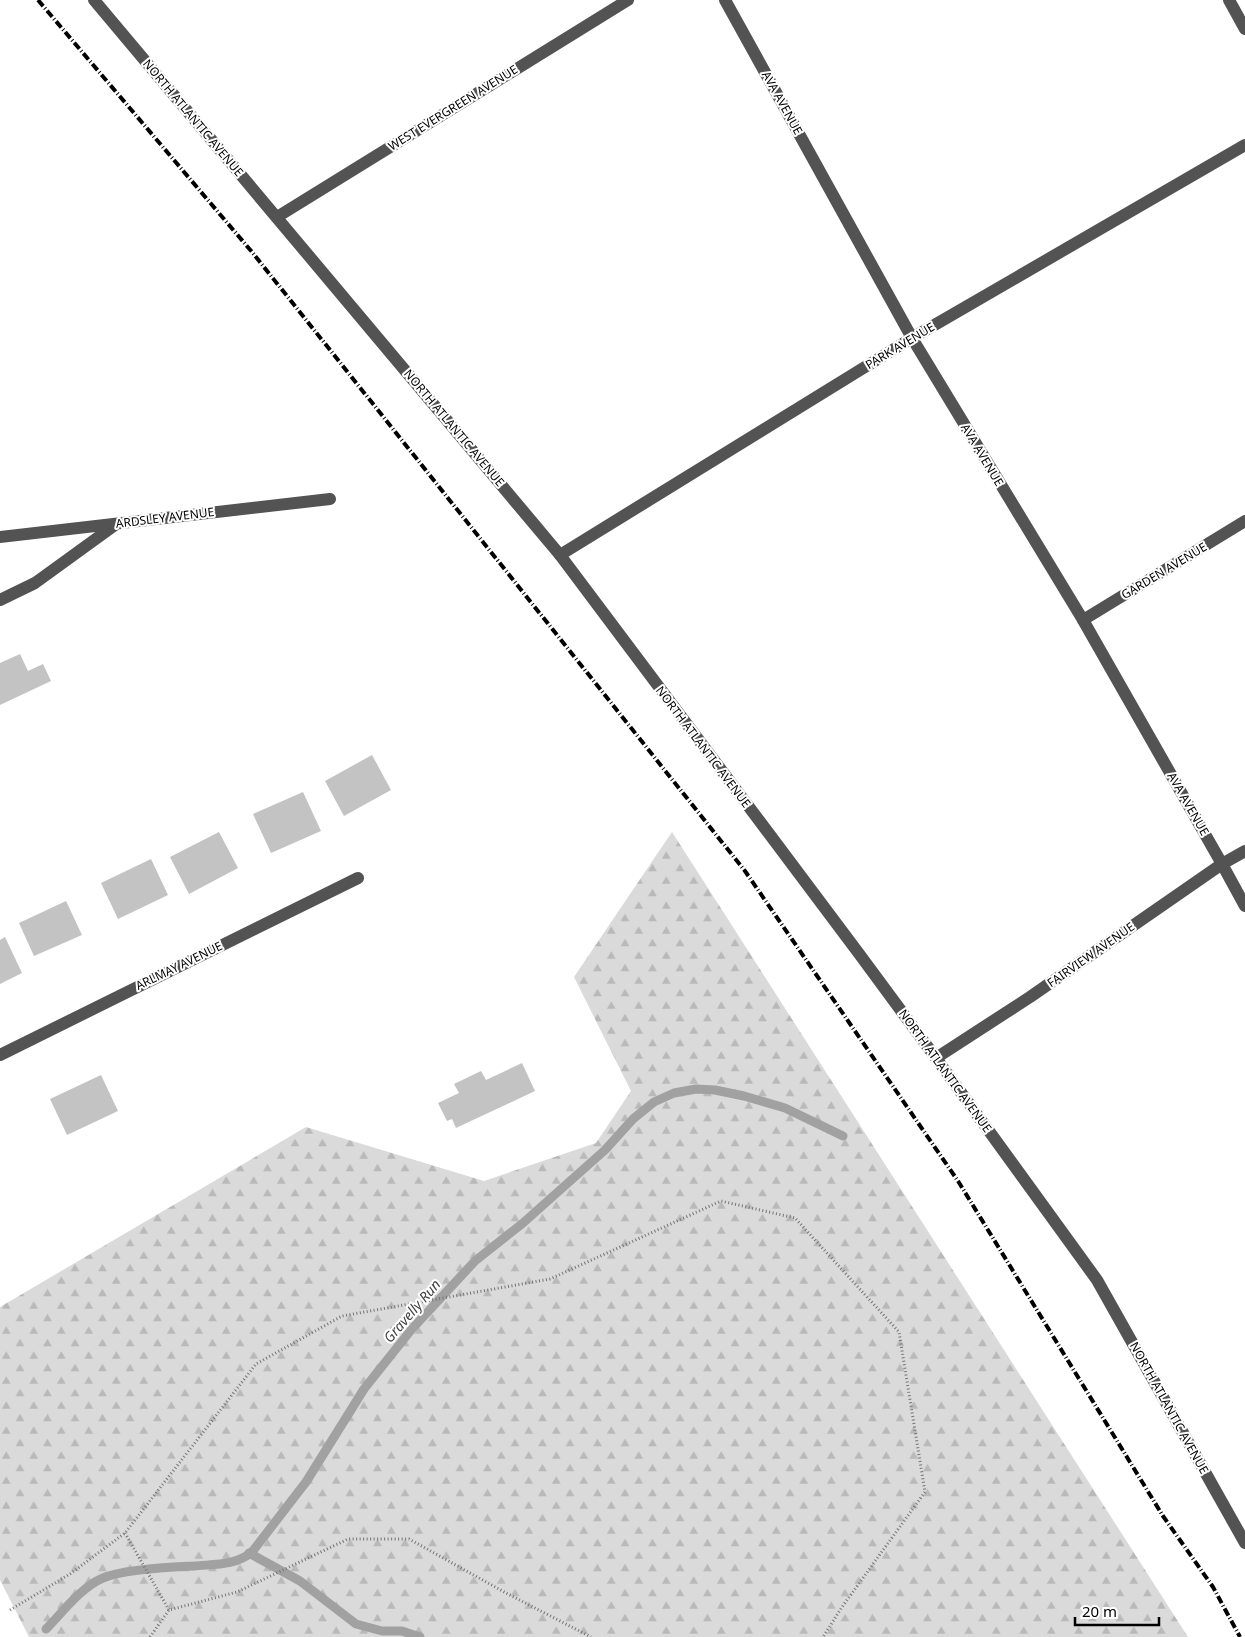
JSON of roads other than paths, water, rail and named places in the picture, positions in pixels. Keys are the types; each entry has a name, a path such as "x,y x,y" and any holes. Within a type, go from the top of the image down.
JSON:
{"street":[{"name":"NORTH ATLANTIC AVENUE","path":"94,0 560,555 936,1058 1097,1280 1245,1543"},
{"name":"WEST EVERGREEN AVENUE","path":"277,217 628,0"},
{"name":"AVA AVENUE","path":"725,0 912,338 1083,620 1245,906"},
{"path":"1229,0 1245,29"},
{"name":"PARK AVENUE","path":"560,555 912,338 1245,145"},
{"name":"ARDSLEY AVENUE","path":"0,537 330,499"},
{"name":"GARDEN AVENUE","path":"1083,620 1245,521"},
{"path":"0,600 35,583 117,524"},
{"name":"FAIRVIEW AVENUE","path":"936,1058 1030,997 1222,864 1245,851"},
{"name":"ARLMAY AVENUE","path":"0,1055 358,878"}],"waterway":[{"name":"Gravelly Run","path":"46,1629 72,1601 95,1582 103,1578 123,1572 147,1569 224,1564 239,1560 252,1552 306,1482 364,1389 411,1330 475,1261 523,1223 605,1150 633,1119 654,1102 674,1093 696,1089 715,1090 785,1108 843,1136"},
{"path":"249,1553 300,1581 356,1624 382,1631 402,1631 420,1637"}],"railway":[{"path":"38,0 252,252 745,871 958,1181 1163,1516 1213,1587 1240,1637"}]}
